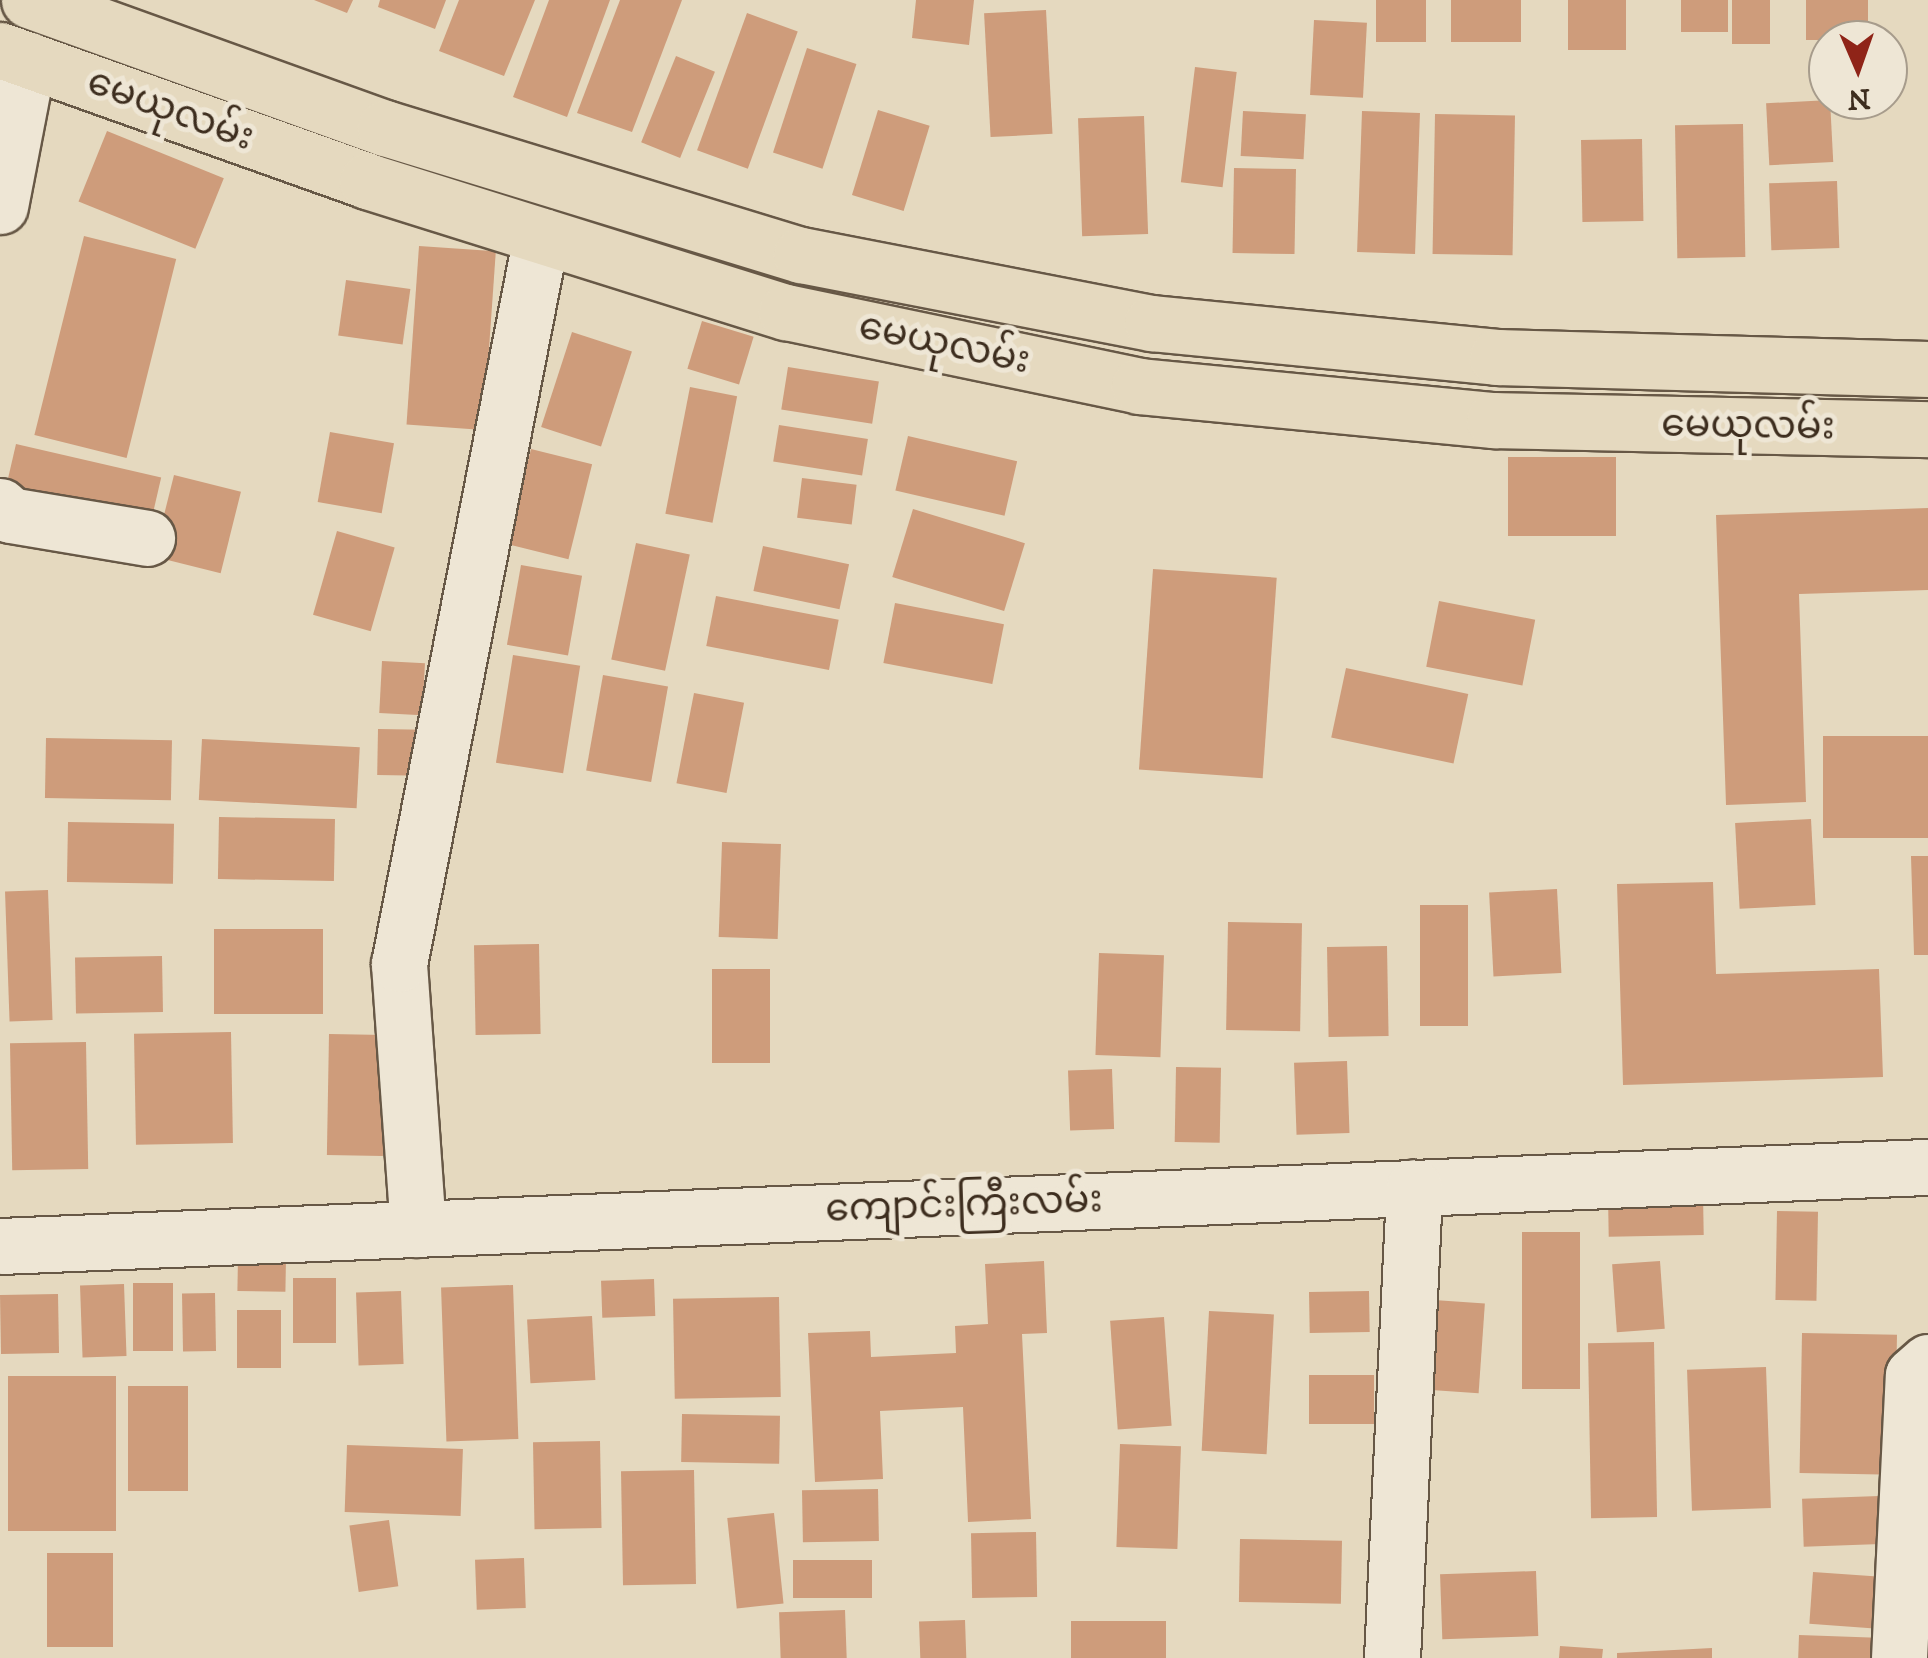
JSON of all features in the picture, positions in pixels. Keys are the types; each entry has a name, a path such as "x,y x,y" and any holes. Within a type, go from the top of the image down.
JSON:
{"main road":[{"name":"မေယုလမ်း","path":"30,0 385,128 802,256 1152,323 1497,358 1928,369"},
{"name":"မေယုလမ်း","path":"14,55 541,236 786,312 1139,386 1494,420 1928,428"}],"street":[{"path":"0,206 14,55"},
{"path":"418,1229 399,964 541,236"},
{"path":"0,506 10,515 146,538"},
{"name":"ကျောင်းကြီးလမ်း","path":"0,1246 1928,1166"},
{"path":"1392,1658 1414,1188"},
{"path":"1899,1658 1913,1376 1928,1362"}],"building":[{"path":"314,0 353,0 347,13"},
{"path":"380,0 446,0 435,29 378,7"},
{"path":"459,0 535,0 504,76 439,51"},
{"path":"549,0 610,0 567,117 513,97"},
{"path":"620,0 682,0 632,132 577,113"},
{"path":"916,0 974,0 969,45 912,38"},
{"path":"1376,0 1426,0 1426,42 1376,42"},
{"path":"1451,0 1521,0 1521,42 1451,42"},
{"path":"1568,0 1626,0 1626,50 1568,50"},
{"path":"1681,0 1728,0 1728,32 1681,32"},
{"path":"1732,0 1770,0 1770,44 1732,44"},
{"path":"1806,0 1868,0 1868,20 1808,20 1806,40"},
{"path":"1046,10 1052,134 991,137 984,13"},
{"path":"747,13 798,31 748,169 697,150"},
{"path":"1314,20 1367,23 1363,98 1310,95"},
{"path":"807,48 856,64 822,169 773,153"},
{"path":"676,56 715,72 680,158 641,142"},
{"path":"1195,67 1237,72 1223,187 1181,182"},
{"path":"1808,101 1808,120 1831,120 1833,162 1769,165 1766,103"},
{"path":"878,110 930,126 904,211 852,195"},
{"path":"1243,111 1306,114 1304,159 1241,156"},
{"path":"1362,111 1420,113 1415,254 1357,252"},
{"path":"1435,114 1515,115 1513,255 1433,254"},
{"path":"1144,116 1148,234 1082,236 1078,118"},
{"path":"1743,124 1745,257 1677,258 1675,125"},
{"path":"107,131 224,178 195,249 79,201"},
{"path":"1642,139 1643,221 1582,222 1581,140"},
{"path":"1234,168 1296,169 1295,254 1233,253"},
{"path":"1837,181 1839,248 1771,250 1769,183"},
{"path":"84,236 176,259 127,458 34,435"},
{"path":"419,246 496,251 483,430 407,425"},
{"path":"346,280 410,289 403,345 338,335"},
{"path":"702,321 754,337 739,385 687,369"},
{"path":"572,332 632,351 601,447 541,427"},
{"path":"788,367 879,381 872,424 781,409"},
{"path":"690,387 737,396 713,523 665,514"},
{"path":"779,425 868,439 862,476 773,462"},
{"path":"330,432 394,443 382,513 318,502"},
{"path":"908,436 1017,461 1005,516 895,491"},
{"path":"16,444 161,478 148,533 3,500"},
{"path":"531,449 592,464 568,559 507,544"},
{"path":"1508,457 1616,457 1616,536 1508,536"},
{"path":"174,475 241,492 221,573 154,557"},
{"path":"802,478 857,485 852,524 797,518"},
{"path":"1928,508 1928,590 1799,594 1806,802 1726,805 1716,515"},
{"path":"913,509 1025,543 1004,611 892,577"},
{"path":"337,531 395,548 371,631 313,615"},
{"path":"636,543 690,554 665,671 611,659"},
{"path":"763,546 849,564 840,609 753,591"},
{"path":"521,565 582,576 568,656 507,645"},
{"path":"1153,569 1277,578 1263,778 1139,770"},
{"path":"716,596 839,620 829,670 706,646"},
{"path":"1439,601 1535,620 1522,685 1426,667"},
{"path":"895,603 1004,624 992,684 883,663"},
{"path":"513,655 580,666 563,773 496,763"},
{"path":"382,661 425,663 422,715 379,713"},
{"path":"1346,668 1468,694 1454,763 1331,737"},
{"path":"603,675 668,686 651,782 586,771"},
{"path":"694,693 744,703 727,793 676,783"},
{"path":"378,729 424,730 423,776 377,775"},
{"path":"1823,736 1928,736 1928,838 1823,838"},
{"path":"46,738 172,740 171,800 45,798"},
{"path":"202,739 360,747 357,808 199,800"},
{"path":"219,817 335,819 334,881 218,879"},
{"path":"1811,819 1816,905 1740,909 1735,823"},
{"path":"68,822 174,824 173,884 67,882"},
{"path":"722,842 781,844 778,939 719,937"},
{"path":"1911,856 1928,856 1928,955 1914,955"},
{"path":"1713,882 1716,974 1879,969 1883,1077 1623,1085 1617,884"},
{"path":"1557,889 1561,973 1493,976 1489,893"},
{"path":"48,890 53,1020 10,1021 5,892"},
{"path":"1420,905 1468,905 1468,1026 1420,1026"},
{"path":"1228,922 1302,923 1300,1031 1226,1030"},
{"path":"214,929 323,929 323,1014 214,1014"},
{"path":"539,944 541,1034 476,1035 474,945"},
{"path":"1387,946 1389,1036 1329,1037 1327,947"},
{"path":"1099,953 1164,955 1160,1057 1095,1055"},
{"path":"162,956 163,1012 76,1014 75,958"},
{"path":"712,969 770,969 770,1063 712,1063"},
{"path":"231,1032 233,1143 136,1145 134,1034"},
{"path":"329,1034 385,1035 383,1156 327,1155"},
{"path":"86,1042 88,1169 12,1170 10,1043"},
{"path":"1347,1061 1350,1133 1297,1135 1294,1063"},
{"path":"1176,1067 1221,1068 1220,1143 1175,1142"},
{"path":"1112,1069 1114,1129 1070,1130 1068,1071"},
{"path":"1703,1194 1704,1235 1609,1237 1608,1196"},
{"path":"1777,1211 1818,1212 1816,1301 1775,1300"},
{"path":"1522,1232 1580,1232 1580,1389 1522,1389"},
{"path":"238,1257 286,1258 285,1292 237,1291"},
{"path":"1044,1261 1047,1333 1022,1334 1031,1519 968,1522 963,1407 880,1411 883,1479 815,1482 808,1333 870,1331 871,1357 956,1353 955,1326 988,1324 985,1264"},
{"path":"1660,1261 1665,1329 1617,1332 1612,1264"},
{"path":"293,1278 336,1278 336,1343 293,1343"},
{"path":"654,1279 655,1316 602,1318 601,1281"},
{"path":"133,1283 173,1283 173,1351 133,1351"},
{"path":"124,1284 127,1356 83,1357 80,1286"},
{"path":"513,1285 518,1439 446,1441 441,1288"},
{"path":"401,1291 404,1364 359,1366 356,1293"},
{"path":"1369,1291 1370,1332 1310,1333 1309,1292"},
{"path":"215,1293 216,1351 183,1352 182,1294"},
{"path":"58,1294 59,1353 1,1354 0,1295"},
{"path":"779,1297 781,1397 675,1399 673,1299"},
{"path":"1434,1300 1485,1304 1479,1393 1428,1390"},
{"path":"237,1310 281,1310 281,1368 237,1368"},
{"path":"1209,1311 1274,1314 1267,1454 1202,1451"},
{"path":"592,1316 595,1380 530,1383 527,1319"},
{"path":"1164,1317 1172,1426 1118,1430 1110,1321"},
{"path":"1802,1333 1897,1335 1895,1475 1800,1473"},
{"path":"1654,1342 1657,1517 1591,1518 1588,1343"},
{"path":"1766,1367 1771,1508 1692,1511 1687,1370"},
{"path":"1309,1375 1374,1375 1374,1424 1309,1424"},
{"path":"8,1376 116,1376 116,1531 8,1531"},
{"path":"128,1386 188,1386 188,1491 128,1491"},
{"path":"682,1414 780,1416 779,1464 681,1462"},
{"path":"600,1441 602,1528 535,1529 533,1442"},
{"path":"1120,1444 1181,1446 1177,1549 1116,1547"},
{"path":"347,1445 463,1449 461,1516 345,1512"},
{"path":"694,1470 696,1584 623,1585 621,1471"},
{"path":"878,1489 879,1541 803,1542 802,1490"},
{"path":"1879,1496 1881,1544 1804,1547 1802,1499"},
{"path":"774,1513 784,1604 737,1608 727,1518"},
{"path":"389,1520 398,1586 359,1592 349,1526"},
{"path":"1036,1532 1037,1597 972,1598 971,1533"},
{"path":"1240,1539 1342,1541 1341,1604 1239,1602"},
{"path":"47,1553 113,1553 113,1647 47,1647"},
{"path":"524,1558 526,1608 477,1610 475,1560"},
{"path":"793,1560 872,1560 872,1598 793,1598"},
{"path":"1536,1571 1538,1636 1442,1639 1440,1574"},
{"path":"1813,1572 1892,1578 1888,1629 1809,1624"},
{"path":"845,1610 847,1658 781,1658 779,1612"},
{"path":"965,1620 966,1658 920,1658 919,1622"},
{"path":"1071,1621 1166,1621 1166,1658 1071,1658"},
{"path":"1799,1635 1884,1638 1883,1658 1798,1658"},
{"path":"1560,1646 1603,1649 1602,1658 1559,1658"},
{"path":"1712,1648 1712,1658 1617,1658 1617,1653"}]}
